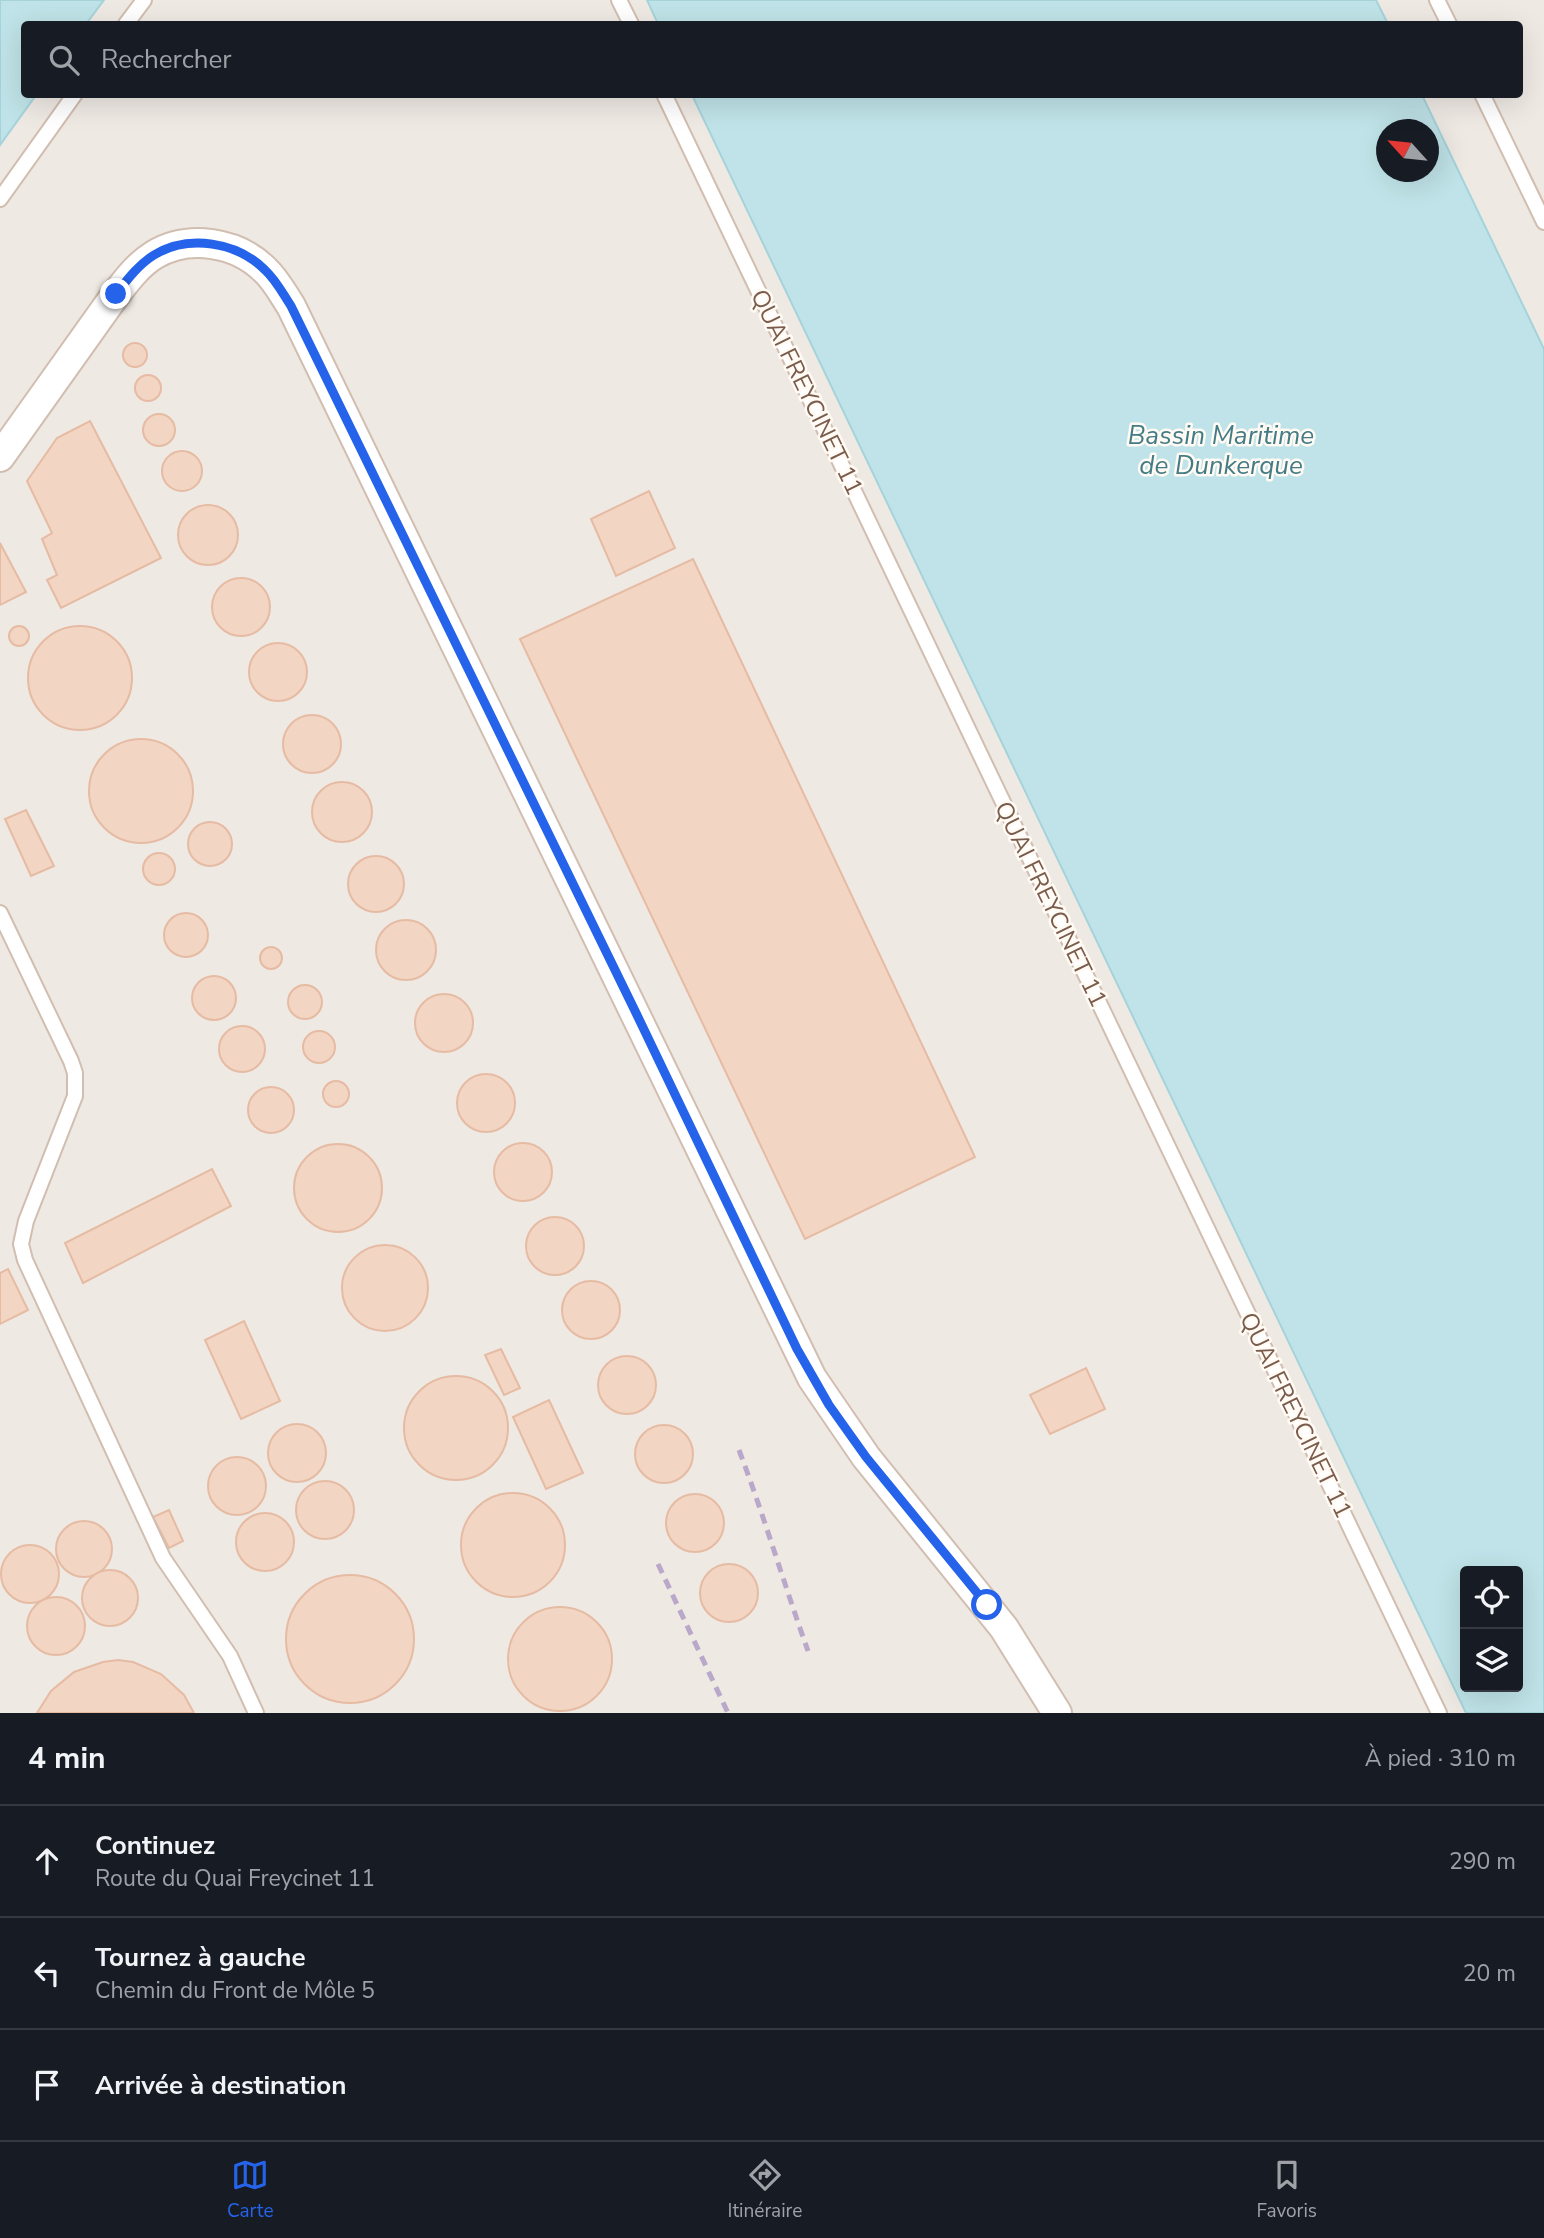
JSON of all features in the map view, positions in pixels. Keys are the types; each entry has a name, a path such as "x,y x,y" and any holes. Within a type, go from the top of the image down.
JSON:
{"street":[{"path":"0,457 127,279 154,255 182,244 226,247 255,261 267,272 291,306 812,1378 888,1485 1004,1629 1058,1713"}],"lane":[{"path":"128,21 144,0"},
{"path":"619,0 630,21"},
{"path":"1437,0 1448,21"},
{"path":"0,199 72,98"},
{"name":"QUAI FREYCINET 11","path":"666,98 1439,1713"},
{"path":"1484,98 1544,222"},
{"path":"0,914 71,1061 76,1085 75,1096 26,1221 21,1244 24,1260 163,1558 225,1648 256,1713"}],"shaded area":[{"path":"104,0 647,0 657,21 88,21"},
{"path":"1376,0 1544,0 1544,349 1439,130 1439,119 1434,119 1423,98 1523,98 1523,21 1386,21"},
{"path":"34,98 693,98 1466,1713 0,1713 0,145"}],"water":[{"path":"0,0 104,0 88,21 21,21 21,98 34,98 0,145"},
{"path":"647,0 1376,0 1386,21 657,21"},
{"name":"Bassin Maritime de Dunkerque","path":"693,98 1423,98 1434,119 1376,119 1376,182 1439,182 1439,130 1544,349 1544,1713 1466,1713"}],"building":[{"path":"135,343 146,350 147,355 140,366 135,367 124,360 123,355 130,344"},
{"path":"148,375 157,379 161,388 157,397 148,401 139,397 135,388 139,379"},
{"path":"159,414 170,419 175,430 170,441 159,446 148,441 143,430 148,419"},
{"path":"90,421 161,558 61,608 47,580 57,575 42,539 52,533 27,481 57,438"},
{"path":"182,451 196,457 202,471 196,485 182,491 168,485 162,471 168,457"},
{"path":"649,491 675,548 616,576 591,519"},
{"path":"208,505 225,510 233,518 238,535 233,552 225,560 208,565 191,560 183,552 178,535 183,518 191,510"},
{"path":"0,543 26,592 0,605"},
{"path":"693,559 975,1157 805,1239 520,639"},
{"path":"235,578 247,578 262,586 270,601 270,613 262,628 247,636 235,636 220,628 212,613 212,601 220,586"},
{"path":"15,626 23,626 29,636 23,646 15,646 9,640 9,632"},
{"path":"80,626 100,630 117,641 128,658 132,678 128,698 117,715 100,726 80,730 60,726 43,715 32,698 28,678 32,658 43,641 60,630"},
{"path":"278,643 289,645 302,656 307,672 305,683 294,696 278,701 267,699 254,688 249,672 251,661 262,648"},
{"path":"312,715 323,717 336,728 341,744 339,755 328,768 312,773 301,771 288,760 283,744 285,733 296,720"},
{"path":"141,739 161,743 178,754 189,771 193,791 189,811 178,828 161,839 141,843 121,839 104,828 93,811 89,791 93,771 104,754 121,743"},
{"path":"342,782 359,787 367,795 372,812 367,829 359,837 342,842 325,837 317,829 312,812 317,795 325,787"},
{"path":"26,810 54,866 31,876 5,819"},
{"path":"210,822 219,823 226,828 231,835 231,853 226,860 219,865 210,866 201,865 194,860 189,853 188,844 189,835 194,828 201,823"},
{"path":"159,853 170,858 175,869 170,880 159,885 148,880 143,869 148,858"},
{"path":"370,856 382,856 392,860 400,868 404,884 400,900 392,908 382,912 370,912 360,908 352,900 348,890 348,878 352,868 360,860"},
{"path":"186,913 202,919 208,935 202,951 186,957 170,951 164,935 170,919"},
{"path":"406,920 423,925 431,933 436,950 431,967 423,975 406,980 389,975 381,967 376,950 381,933 389,925"},
{"path":"267,947 275,947 282,954 282,962 275,969 267,969 260,962 260,954"},
{"path":"214,976 223,977 230,982 235,989 235,1007 230,1014 223,1019 214,1020 205,1019 198,1014 193,1007 192,998 193,989 198,982 205,977"},
{"path":"305,985 317,990 322,1002 317,1014 305,1019 293,1014 288,1002 293,990"},
{"path":"444,994 455,996 468,1007 473,1023 471,1034 460,1047 444,1052 433,1050 420,1039 415,1023 417,1012 428,999"},
{"path":"242,1026 258,1033 265,1049 258,1065 242,1072 226,1065 219,1049 226,1033"},
{"path":"319,1031 330,1036 335,1047 330,1058 319,1063 308,1058 303,1047 308,1036"},
{"path":"480,1074 492,1074 507,1082 515,1097 515,1109 507,1124 492,1132 480,1132 465,1124 457,1109 457,1097 465,1082"},
{"path":"336,1081 345,1085 349,1094 345,1103 336,1107 327,1103 323,1094 327,1085"},
{"path":"271,1087 287,1094 294,1110 287,1126 271,1133 255,1126 248,1110 255,1094"},
{"path":"517,1143 529,1143 544,1151 552,1166 552,1178 544,1193 529,1201 517,1201 502,1193 494,1178 494,1166 502,1151"},
{"path":"338,1144 355,1147 369,1157 379,1171 382,1188 379,1205 369,1219 355,1229 338,1232 321,1229 307,1219 297,1205 294,1188 297,1171 307,1157 321,1147"},
{"path":"212,1169 231,1206 83,1283 65,1243"},
{"path":"549,1217 561,1217 576,1225 584,1240 584,1252 576,1267 561,1275 549,1275 534,1267 526,1252 526,1240 534,1225"},
{"path":"385,1245 401,1249 415,1258 424,1272 428,1288 424,1304 415,1318 401,1327 385,1331 369,1327 355,1318 346,1304 342,1288 346,1272 355,1258 369,1249"},
{"path":"8,1269 28,1310 0,1324 0,1273"},
{"path":"591,1281 602,1283 615,1294 620,1310 618,1321 607,1334 591,1339 580,1337 567,1326 562,1310 564,1299 575,1286"},
{"path":"244,1321 280,1401 241,1419 205,1340"},
{"path":"501,1349 520,1388 504,1395 485,1355"},
{"path":"627,1356 638,1358 651,1369 656,1385 654,1396 643,1409 627,1414 616,1412 603,1401 598,1385 600,1374 611,1361"},
{"path":"1086,1368 1105,1409 1050,1434 1030,1395"},
{"path":"456,1376 476,1380 493,1391 504,1408 508,1428 504,1448 493,1465 476,1476 456,1480 436,1476 419,1465 408,1448 404,1428 408,1408 419,1391 436,1380"},
{"path":"549,1400 583,1473 546,1489 513,1417"},
{"path":"297,1424 318,1432 326,1453 318,1474 297,1482 276,1474 268,1453 276,1432"},
{"path":"658,1425 670,1425 685,1433 693,1448 693,1460 685,1475 670,1483 658,1483 643,1475 635,1460 635,1448 643,1433"},
{"path":"231,1457 243,1457 258,1465 266,1480 266,1492 258,1507 243,1515 231,1515 216,1507 208,1492 208,1480 216,1465"},
{"path":"325,1481 341,1486 349,1494 354,1510 349,1526 341,1534 325,1539 309,1534 301,1526 296,1510 301,1494 309,1486"},
{"path":"513,1493 533,1497 550,1508 561,1525 565,1545 561,1565 550,1582 533,1593 513,1597 493,1593 476,1582 465,1565 461,1545 465,1525 476,1508 493,1497"},
{"path":"695,1494 706,1496 719,1507 724,1523 722,1534 711,1547 695,1552 684,1550 671,1539 666,1523 668,1512 679,1499"},
{"path":"169,1510 183,1541 169,1548 153,1517"},
{"path":"265,1513 281,1518 289,1526 294,1542 289,1558 281,1566 265,1571 249,1566 241,1558 236,1542 241,1526 249,1518"},
{"path":"84,1521 95,1523 104,1529 110,1538 110,1560 104,1569 95,1575 84,1577 73,1575 64,1569 58,1560 56,1549 58,1538 64,1529 73,1523"},
{"path":"24,1545 36,1545 51,1553 59,1568 59,1580 51,1595 36,1603 24,1603 9,1595 1,1580 1,1568 9,1553"},
{"path":"723,1564 735,1564 750,1572 758,1587 758,1599 750,1614 735,1622 723,1622 708,1614 700,1599 700,1587 708,1572"},
{"path":"110,1570 121,1572 130,1578 136,1587 136,1609 130,1618 121,1624 110,1626 99,1624 90,1618 84,1609 82,1598 84,1587 90,1578 99,1572"},
{"path":"350,1575 374,1580 395,1594 409,1615 414,1639 409,1663 395,1684 374,1698 350,1703 326,1698 305,1684 291,1663 286,1639 291,1615 305,1594 326,1580"},
{"path":"56,1597 67,1599 80,1610 85,1626 83,1637 72,1650 56,1655 45,1653 32,1642 27,1626 29,1615 40,1602"},
{"path":"560,1607 580,1611 597,1622 608,1639 612,1659 608,1679 597,1696 580,1707 560,1711 540,1707 523,1696 512,1679 508,1659 512,1639 523,1622 540,1611"},
{"path":"118,1660 133,1662 161,1674 184,1695 194,1713 37,1713 51,1691 74,1672"}],"railway":[{"path":"739,1450 808,1651"},
{"path":"658,1564 728,1713"}],"route":[{"path":"116,294 127,279 154,255 182,244 196,243 212,244 240,252 255,261 278,286 291,306 812,1378 866,1457 987,1605"}]}
